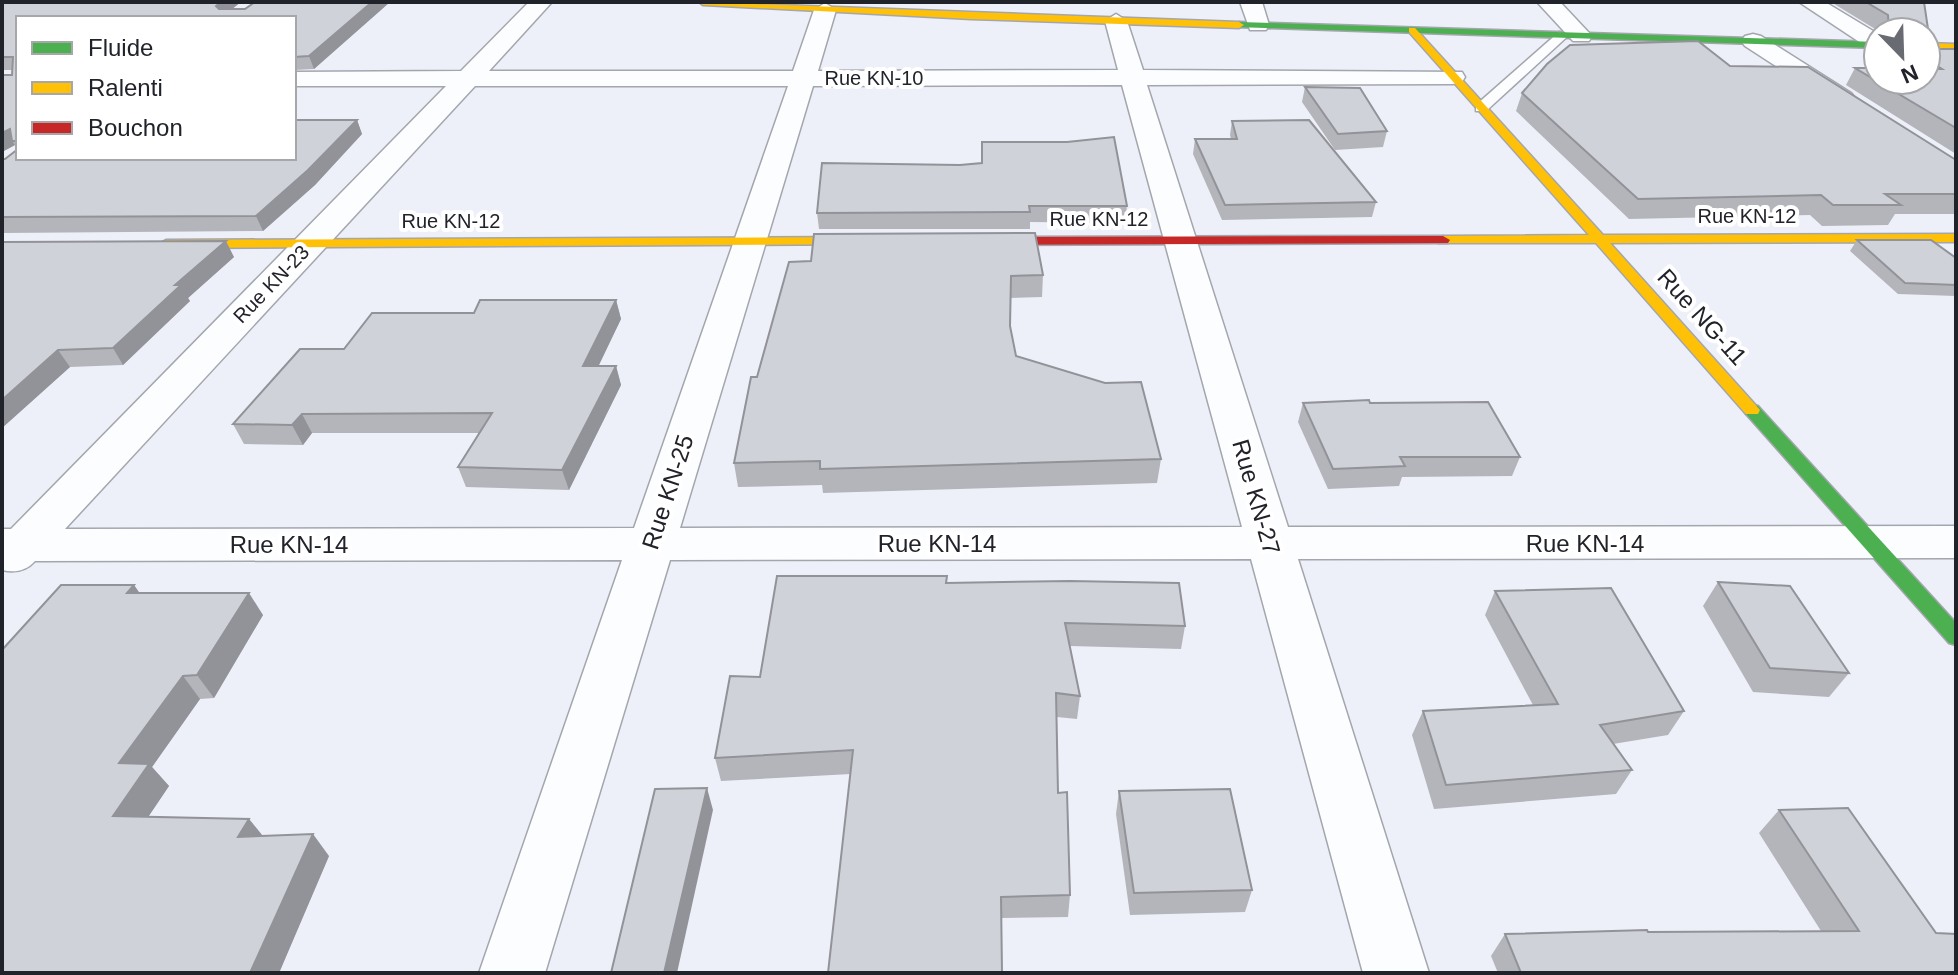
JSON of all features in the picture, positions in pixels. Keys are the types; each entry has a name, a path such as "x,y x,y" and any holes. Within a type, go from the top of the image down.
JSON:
{"main road":[{"path":"703,2 1116,21 1862,44"},
{"name":"Rue NG-11","path":"1412,30 1956,637"},
{"name":"Rue KN-12","path":"957,241 1956,238"},
{"name":"Rue KN-12","path":"141,244 893,241"}],"street":[{"name":"Rue KN-23","path":"9,552 541,2"},
{"path":"1251,2 1258,25"},
{"path":"1548,2 1572,36"},
{"path":"1810,2 1862,35"},
{"name":"Rue KN-25","path":"512,973 825,10"},
{"name":"Rue KN-27","path":"1116,21 1396,973"},
{"path":"1753,41 1867,114"},
{"name":"Rue KN-10","path":"296,79 1453,77"},
{"name":"Rue KN-14","path":"9,552 651,544 1956,542"}],"lane":[{"path":"1481,108 1572,36"}],"building":[{"path":"2,2 221,2 216,6 219,9 245,9 255,2 372,2 309,56 296,57 296,16 16,16 16,141 12,141 10,129 2,133 2,75 12,75 13,57 2,57"},
{"path":"1866,2 1924,2 1926,16 1888,15"},
{"path":"1698,41 1730,66 1808,67 1956,160 1956,194 1885,194 1901,205 1833,205 1821,195 1638,199 1522,93 1547,64 1570,45"},
{"path":"1942,49 1956,49 1956,128 1902,96 1942,96"},
{"path":"1305,87 1360,88 1387,131 1338,134"},
{"path":"296,120 357,120 308,170 256,216 2,217 2,159 16,151 16,160 296,160"},
{"path":"1309,120 1376,202 1225,205 1195,139 1237,139 1232,121"},
{"path":"1114,137 1127,206 1029,206 1030,212 817,213 822,163 960,165 982,163 982,142 1067,142"},
{"path":"1035,233 1043,275 1011,276 1010,326 1016,356 1105,383 1141,382 1161,459 820,469 820,461 734,463 751,377 757,377 789,262 811,261 814,234"},
{"path":"1857,240 1931,240 1956,258 1956,285 1905,283"},
{"path":"226,241 175,285 181,285 113,348 58,350 2,400 2,242"},
{"path":"480,300 616,300 583,366 616,366 562,470 458,467 492,413 302,414 292,425 233,424 300,349 344,349 372,313 474,313"},
{"path":"1369,400 1370,403 1488,402 1520,457 1400,457 1405,466 1333,469 1303,403"},
{"path":"777,576 947,576 946,583 1179,583 1185,626 1065,623 1080,696 1056,693 1058,793 1067,792 1070,895 1001,897 1002,973 828,973 853,750 715,758 730,676 760,677"},
{"path":"1718,582 1790,586 1849,673 1770,668"},
{"path":"61,585 134,585 127,593 249,593 197,675 183,676 119,763 149,764 113,816 249,819 238,837 313,834 250,973 2,973 2,650"},
{"path":"1611,588 1684,711 1600,725 1632,770 1446,785 1423,711 1558,704 1495,591"},
{"path":"707,788 664,973 611,973 655,789"},
{"path":"1230,789 1252,890 1134,893 1119,791"},
{"path":"1848,808 1936,933 1956,934 1956,973 1521,973 1505,934 1647,930 1859,931 1779,810"}],"traffic: fast":[{"path":"1239,25 1862,44"},
{"path":"1752,410 1956,637"}],"traffic: slow":[{"path":"703,2 971,16 1239,25"},
{"path":"1412,30 1752,410"},
{"path":"1942,47 1956,47"},
{"path":"1443,240 1956,238"},
{"path":"166,244 874,241"}],"traffic: jam":[{"path":"978,241 1443,240"}]}
